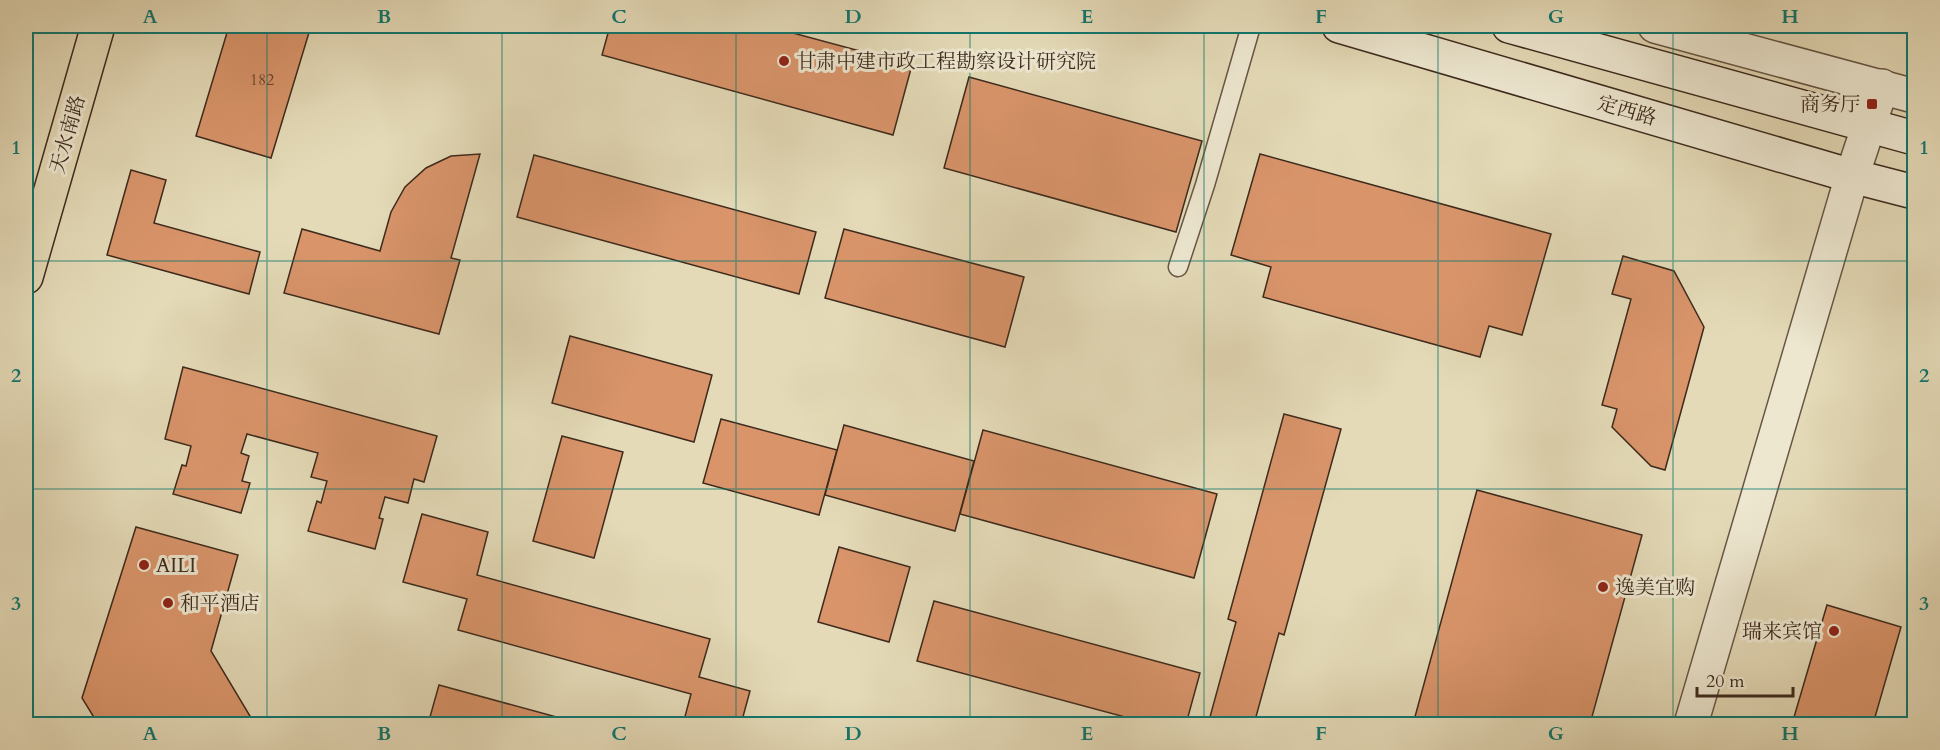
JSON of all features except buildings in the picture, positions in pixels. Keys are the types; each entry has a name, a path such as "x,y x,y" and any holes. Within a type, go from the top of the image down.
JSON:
{"main road":[{"name":"天水南路","path":"26,277 98,26"},
{"name":"定西路","path":"1339,26 1852,176 1914,192"},
{"path":"1509,26 1914,138"},
{"path":"1655,26 1914,96"},
{"path":"1691,724 1852,176 1882,87"}],"lane":[{"path":"1178,267 1205,185 1251,26"}],"place":[{"name":"甘肃中建市政工程勘察设计研究院","path":"784,61"},
{"name":"商务厅","path":"1872,104"},
{"name":"AILI","path":"144,565"},
{"name":"逸美宜购","path":"1603,587"},
{"name":"和平酒店","path":"168,603"},
{"name":"瑞来宾馆","path":"1834,631"}]}
